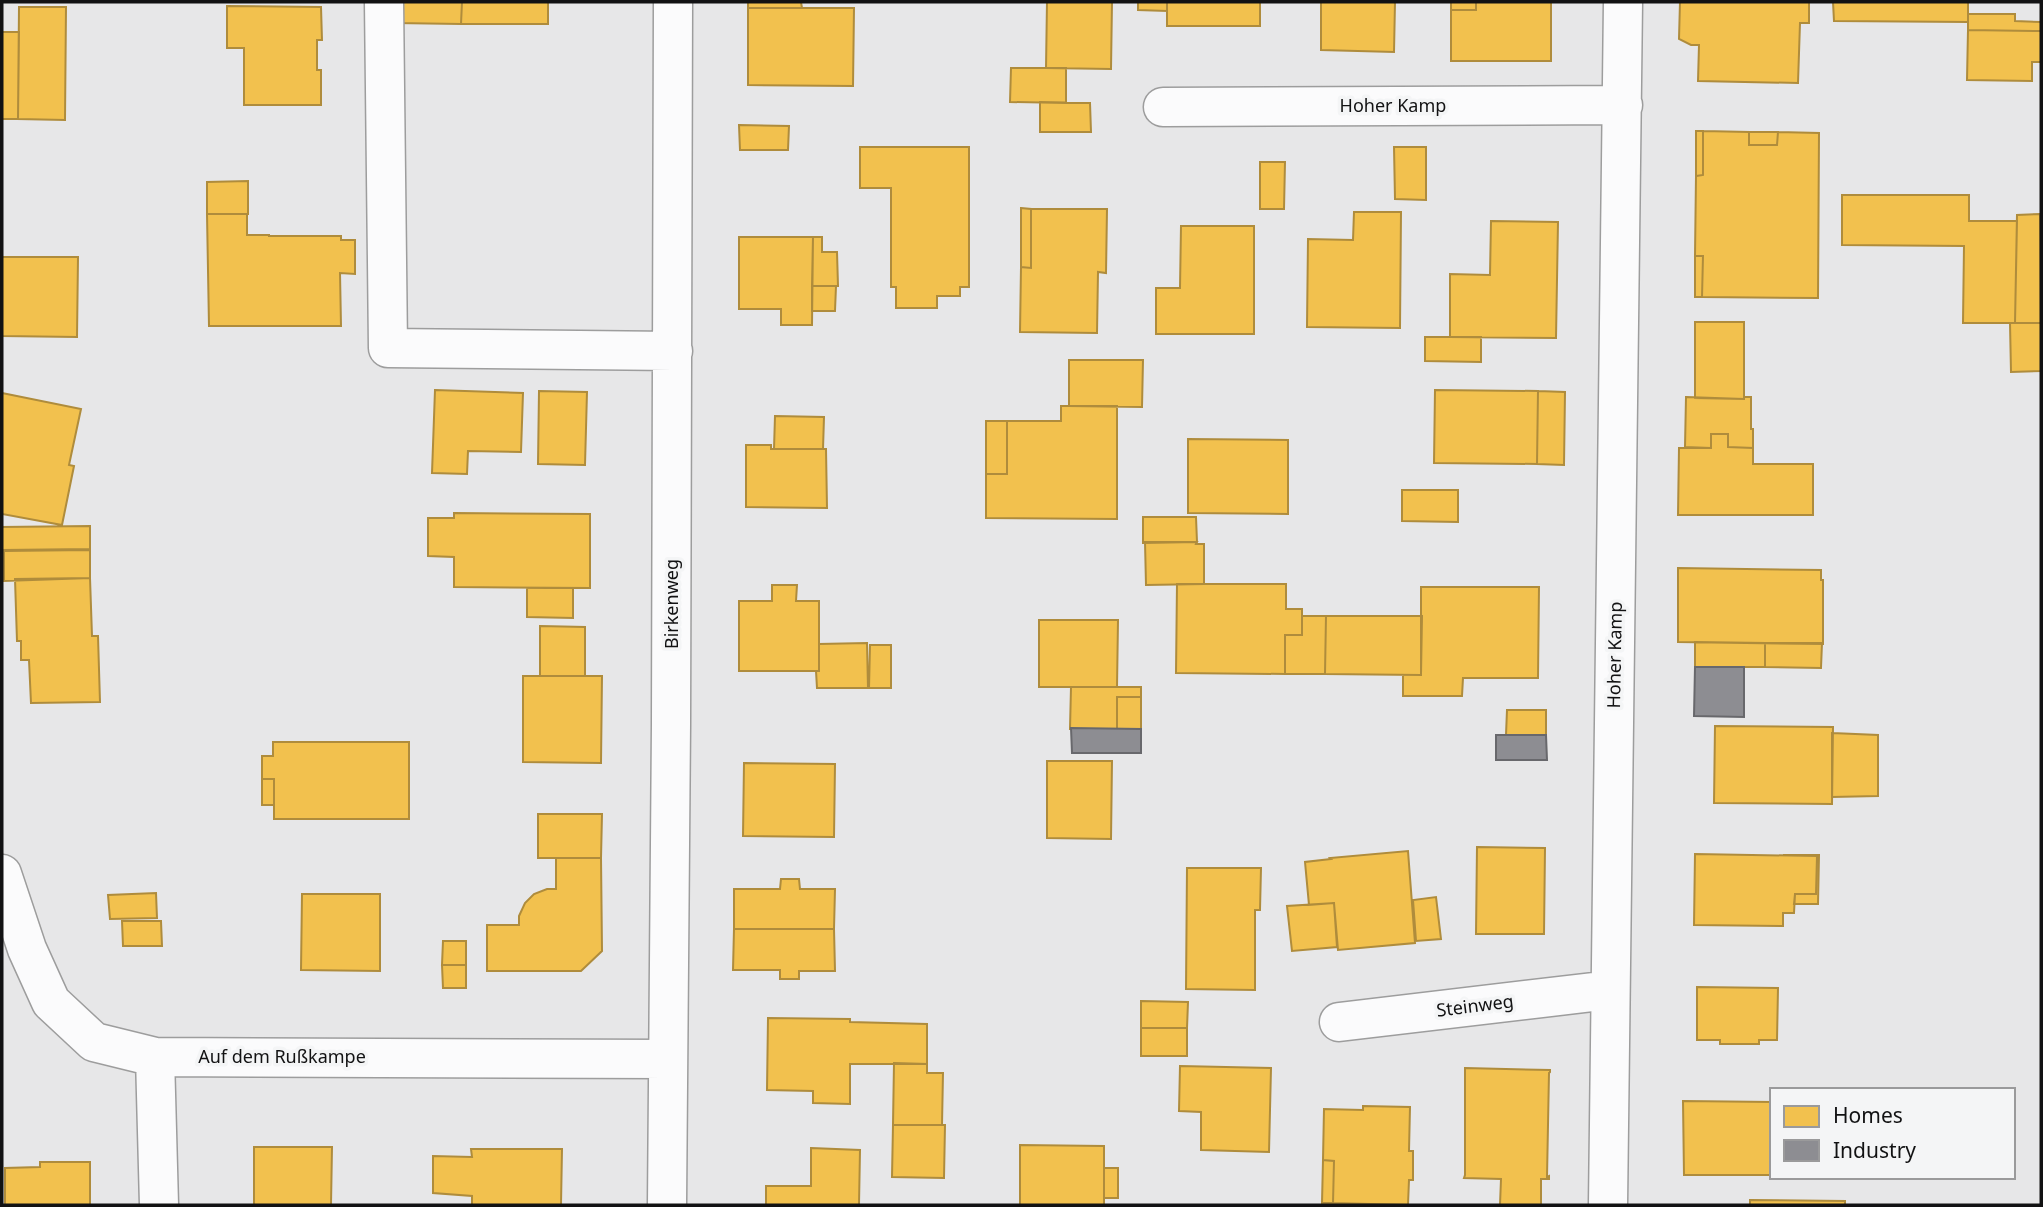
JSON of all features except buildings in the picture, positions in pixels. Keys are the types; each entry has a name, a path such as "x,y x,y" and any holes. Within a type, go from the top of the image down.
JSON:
{"street":[{"path":"384,2 388,348 673,351"},
{"name":"Birkenweg","path":"667,1205 673,2"},
{"name":"Hoher Kamp","path":"1608,1205 1623,2"},
{"name":"Hoher Kamp","path":"1163,107 1623,105"},
{"name":"Auf dem Rußkampe","path":"2,874 27,949 51,1002 94,1042 155,1057 668,1059"},
{"name":"Steinweg","path":"1339,1022 1610,990"},
{"path":"155,1057 159,1205"}]}
